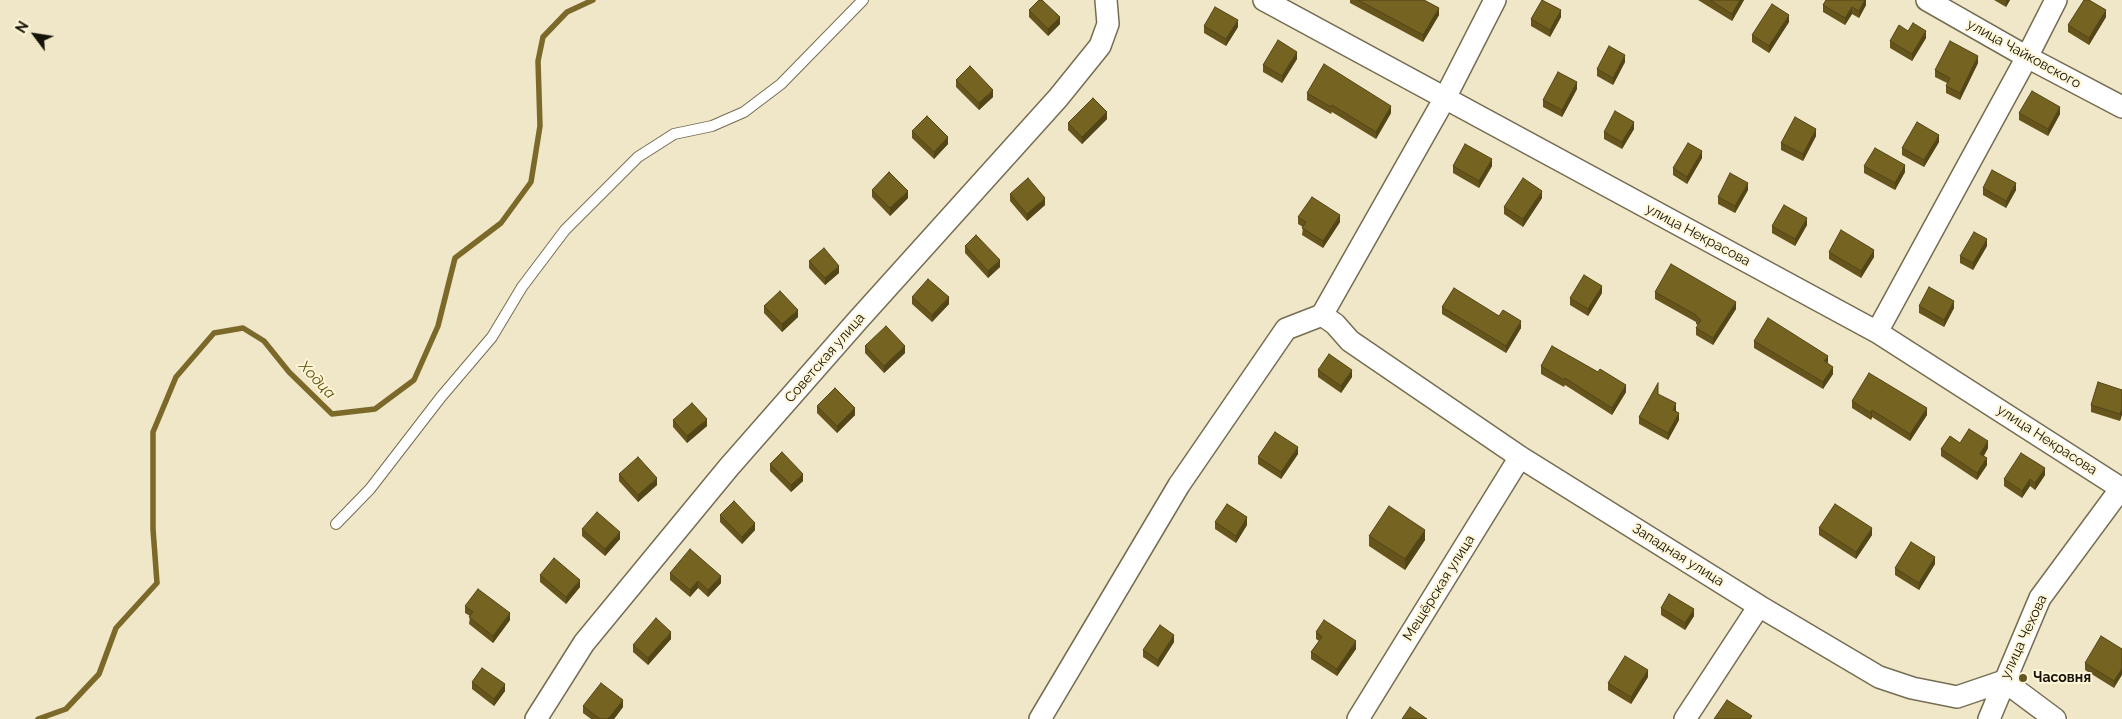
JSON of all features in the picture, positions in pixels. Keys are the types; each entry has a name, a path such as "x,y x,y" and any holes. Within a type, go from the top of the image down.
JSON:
{"street":[{"name":"Советская улица","path":"536,719 584,643 729,468 858,320 1058,98 1100,46 1108,24 1106,0"},
{"name":"улица Некрасова","path":"1264,0 1877,332 2122,488"},
{"path":"1040,719 1179,486 1286,329 1322,315 1445,98 1495,0"},
{"name":"улица Чайковского","path":"1927,0 2027,57 2122,107"},
{"path":"1877,332 2027,57 2056,0"},
{"name":"Западная улица","path":"1322,315 1335,324 1350,341 1520,457 1760,606 1879,677 1912,688 1957,697 2004,681"},
{"name":"Мещёрская улица","path":"1358,719 1520,457"},
{"name":"улица Чехова","path":"1989,719 2040,598 2122,488"},
{"path":"1685,719 1760,606"},
{"path":"2004,681 2056,719"}],"lane":[{"path":"336,524 370,488 440,397 492,337 522,287 565,230 638,157 674,134 712,126 744,112 781,84 863,0"}],"building":[{"path":"1039,0 1042,0 1060,17 1048,29 1029,10"},
{"path":"1358,0 1424,0 1439,8 1423,35"},
{"path":"1542,0 1561,10 1550,30 1531,19"},
{"path":"1710,0 1740,0 1732,14"},
{"path":"1826,0 1865,0 1859,11 1852,7 1845,18 1823,5"},
{"path":"2084,0 2089,0 2106,10 2089,38 2068,25"},
{"path":"1772,4 1789,15 1769,46 1752,35"},
{"path":"1215,7 1238,20 1226,39 1204,26"},
{"path":"1913,23 1926,31 1912,54 1890,41 1899,25 1908,31"},
{"path":"1278,40 1297,52 1282,76 1263,65"},
{"path":"1950,41 1978,56 1960,93 1946,86 1950,78 1935,70"},
{"path":"1609,46 1625,55 1613,78 1597,69"},
{"path":"1324,64 1391,106 1376,132 1332,105 1331,107 1307,93"},
{"path":"970,66 993,90 979,103 956,80"},
{"path":"1558,72 1577,82 1562,110 1543,100"},
{"path":"2032,91 2060,107 2048,129 2019,113"},
{"path":"1093,98 1107,112 1082,137 1068,123"},
{"path":"1615,111 1634,122 1622,142 1604,132"},
{"path":"927,116 948,137 934,152 912,131"},
{"path":"1795,117 1816,129 1803,154 1781,143"},
{"path":"1917,122 1939,135 1924,160 1902,148"},
{"path":"1688,143 1702,151 1687,177 1673,168"},
{"path":"1465,144 1492,159 1479,181 1453,166"},
{"path":"1875,148 1905,165 1895,183 1864,166"},
{"path":"1992,170 2016,183 2006,201 1983,188"},
{"path":"889,172 908,191 890,208 872,190"},
{"path":"1730,173 1748,183 1735,206 1718,197"},
{"path":"1028,178 1045,198 1027,214 1010,194"},
{"path":"1523,178 1542,191 1523,219 1504,207"},
{"path":"1312,197 1340,215 1323,241 1302,228 1306,222 1298,217"},
{"path":"1784,205 1807,218 1795,239 1772,226"},
{"path":"1841,230 1874,250 1861,271 1829,252"},
{"path":"1974,232 1987,239 1973,263 1960,256"},
{"path":"976,235 1000,260 988,271 965,246"},
{"path":"824,248 839,266 825,278 809,261"},
{"path":"1671,264 1736,302 1713,338 1696,328 1701,320 1696,315 1655,292"},
{"path":"1584,275 1602,286 1588,309 1570,298"},
{"path":"928,279 949,297 932,315 912,297"},
{"path":"1929,287 1954,301 1944,320 1919,306"},
{"path":"1454,288 1499,316 1503,310 1521,321 1506,346 1442,307"},
{"path":"780,291 798,310 782,324 764,306"},
{"path":"1768,318 1828,356 1824,361 1833,367 1823,382 1754,341"},
{"path":"886,326 905,346 884,366 865,346"},
{"path":"1552,346 1598,372 1600,369 1626,385 1612,408 1565,378 1564,380 1541,366"},
{"path":"1329,354 1352,370 1341,386 1318,370"},
{"path":"1869,373 1927,408 1910,434 1872,410 1871,413 1852,401"},
{"path":"2098,382 2122,390 2120,414 2091,405"},
{"path":"1658,383 1658,394 1676,403 1673,410 1679,413 1668,433 1639,417"},
{"path":"835,388 855,408 837,426 817,406"},
{"path":"692,403 707,419 687,436 673,420"},
{"path":"1969,429 1988,441 1980,454 1987,458 1977,473 1941,449 1950,436 1960,443"},
{"path":"1275,432 1298,447 1281,472 1258,457"},
{"path":"782,452 803,474 791,485 770,464"},
{"path":"2021,453 2045,468 2035,483 2030,479 2022,491 2004,479"},
{"path":"638,457 657,478 638,495 619,474"},
{"path":"734,501 755,523 742,537 720,515"},
{"path":"1227,504 1247,517 1236,536 1215,522"},
{"path":"1835,504 1872,528 1856,552 1819,528"},
{"path":"1389,506 1425,530 1405,559 1369,536"},
{"path":"597,512 620,532 605,549 582,529"},
{"path":"1911,542 1935,557 1919,583 1895,568"},
{"path":"690,549 721,576 708,590 698,581 690,590 670,573"},
{"path":"554,558 580,580 566,597 540,575"},
{"path":"478,589 510,613 493,636 469,617 473,612 465,606"},
{"path":"1669,594 1694,609 1685,623 1661,608"},
{"path":"656,618 671,632 648,658 633,645"},
{"path":"1324,620 1356,641 1337,669 1311,652 1322,637 1316,632"},
{"path":"1160,625 1174,635 1158,660 1143,650"},
{"path":"2101,636 2122,649 2122,668 2114,681 2085,663"},
{"path":"1625,656 1648,670 1631,697 1608,683"},
{"path":"482,668 505,684 494,699 472,682"},
{"path":"601,683 623,700 608,719 600,719 583,706"},
{"path":"1727,700 1752,716 1750,719 1714,719"},
{"path":"1410,707 1427,719 1402,719"}],"waterway":[{"name":"Ходца","path":"38,719 66,709 99,674 116,628 157,583 153,529 153,432 176,377 214,333 243,328 264,341 289,372 332,414 375,409 414,380 438,326 455,258 501,223 531,182 540,126 538,61 543,37 567,12 593,0"}],"place":[{"name":"Часовня","path":"2023,678"}]}
